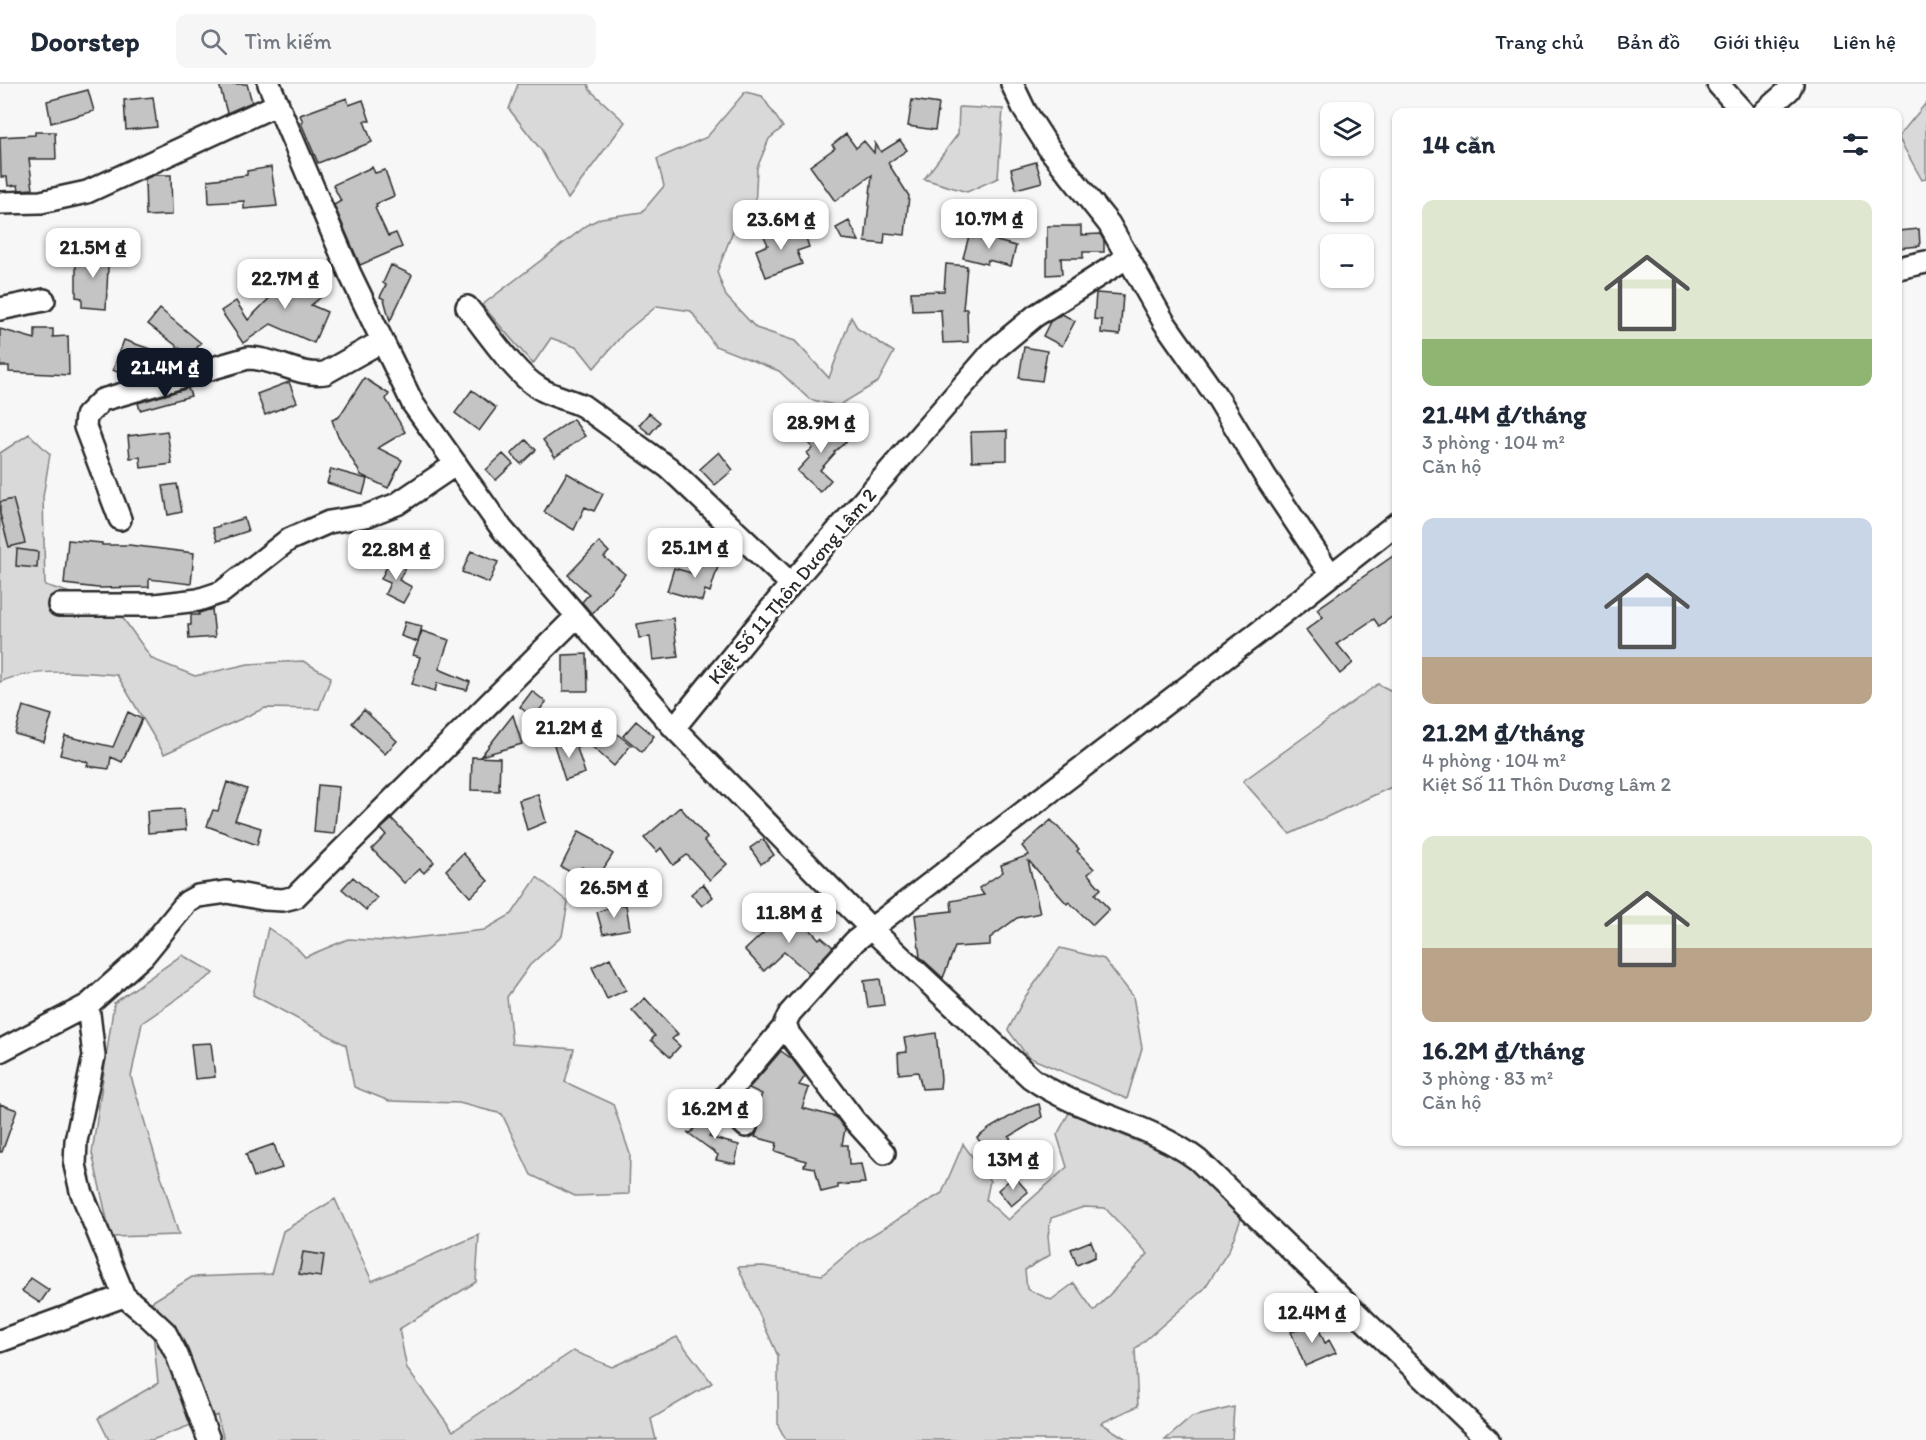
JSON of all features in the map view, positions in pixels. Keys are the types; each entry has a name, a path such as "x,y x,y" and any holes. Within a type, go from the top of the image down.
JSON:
{"street":[{"path":"269,84 350,274 413,404 502,530 674,728 871,929 1031,1078 1049,1091 1164,1138 1198,1160 1488,1440"},
{"path":"1012,84 1025,111 1050,150 1109,224 1164,322 1219,400 1265,476 1331,575"},
{"path":"1718,84 1739,108"},
{"path":"1769,108 1789,90 1792,84"},
{"path":"0,203 41,202 87,192 278,104"},
{"name":"Kiệt Số 11 Thôn Dương Lâm 2","path":"674,728 791,584 994,350 1035,315 1128,257"},
{"path":"1902,267 1926,262"},
{"path":"0,309 44,300"},
{"path":"467,307 529,381 549,393 584,406 651,453 791,584"},
{"path":"120,519 85,427 86,416 102,400 248,358 267,360 315,374 325,373 382,341"},
{"path":"59,605 155,605 198,600 222,592 288,540 329,522 366,516 397,504 456,464"},
{"path":"746,1126 726,1106 723,1099 785,1026 793,1008 846,950 1392,527"},
{"path":"0,1051 88,1005 143,956 187,902 198,896 227,892 264,899 283,900 295,897 577,616"},
{"path":"88,1005 94,1056 76,1142 75,1165 81,1191 124,1296 165,1332 177,1355 209,1440"},
{"path":"785,1026 854,1120 884,1153"},
{"path":"0,1341 124,1296"}],"shaded area":[{"path":"518,84 588,84 590,90 625,122 568,199 541,150 509,109"},
{"path":"745,92 762,96 783,127 769,139 757,168 755,208 733,231 717,272 726,296 756,328 795,341 829,378 851,317 858,329 894,352 878,382 838,406 809,399 779,371 715,346 691,311 657,306 624,333 594,368 578,348 551,338 533,364 482,305 589,224 601,218 642,212 664,186 657,159 707,137"},
{"path":"1926,103 1926,179 1922,180 1902,144 1902,132"},
{"path":"959,107 1003,109 998,178 967,192 924,179 958,134"},
{"path":"29,434 50,454 43,497 45,585 115,607 152,659 195,676 248,664 303,661 331,677 319,709 265,708 164,754 117,675 73,672 42,673 0,682 0,453"},
{"path":"1378,684 1392,691 1392,787 1290,834 1243,781"},
{"path":"537,877 568,902 562,936 530,965 507,997 512,1044 574,1049 565,1082 613,1104 630,1154 629,1194 575,1196 531,1175 502,1114 459,1103 389,1101 354,1087 346,1045 253,995 268,928 297,948 305,957 348,939 386,941 484,930 512,914"},
{"path":"1060,948 1104,959 1133,996 1142,1048 1127,1099 1028,1057 1008,1030 1025,997"},
{"path":"182,955 214,973 142,1023 131,1077 179,1235 111,1237 92,1153 114,1003"},
{"path":"1069,1113 1185,1161 1241,1219 1229,1250 1204,1289 1135,1349 1138,1406 1101,1423 1128,1440 786,1440 778,1425 778,1356 738,1267 763,1266 822,1275 862,1241 942,1193 963,1144 990,1181 986,1200 1008,1220 1067,1167 1057,1135","holes":["1084,1207 1105,1208 1148,1254 1094,1311 1074,1283 1051,1300 1027,1289 1025,1270 1050,1255 1048,1236 1051,1218"]},
{"path":"335,1199 372,1281 479,1235 476,1282 399,1329 407,1369 453,1431 573,1351 612,1367 677,1337 712,1383 651,1419 656,1440 224,1440 217,1415 152,1440 109,1440 98,1418 158,1383 150,1303 192,1277 271,1274 283,1231"},
{"path":"1234,1407 1232,1440 1165,1440 1192,1417"}],"building":[{"path":"219,84 247,84 252,102 227,113"},
{"path":"88,90 94,111 51,123 47,101"},
{"path":"153,97 157,127 126,130 124,100"},
{"path":"347,98 349,105 363,100 370,121 364,121 372,142 318,163 301,123 303,122 300,115"},
{"path":"912,100 939,104 935,130 908,126"},
{"path":"35,132 55,132 56,159 29,159 33,189 19,190 18,185 8,186 7,177 1,177 0,137 35,135"},
{"path":"846,134 856,148 864,141 874,153 875,143 881,152 900,140 907,150 888,163 909,196 905,235 885,233 884,244 865,242 872,175 835,201 810,166 835,148 832,145"},
{"path":"1036,162 1042,182 1016,189 1011,169"},
{"path":"271,167 277,206 244,209 244,201 209,203 208,180 247,175 247,171"},
{"path":"372,167 375,173 385,170 394,196 376,204 375,208 388,236 396,233 402,247 360,265 334,205 341,201 333,185"},
{"path":"154,175 171,175 172,215 146,216 145,179"},
{"path":"849,221 859,241 842,239 836,228"},
{"path":"789,225 793,236 804,232 809,247 797,251 802,264 766,277 756,250 768,245 763,234"},
{"path":"1047,226 1081,226 1081,235 1100,234 1104,241 1104,252 1083,252 1083,258 1061,258 1062,274 1047,275"},
{"path":"1919,229 1920,246 1902,248 1902,231"},
{"path":"976,232 1016,246 1011,266 988,260 987,264 963,258 969,236 974,238"},
{"path":"95,247 109,247 106,309 82,307 82,298 76,297 76,256 95,256"},
{"path":"946,264 967,266 963,309 967,309 968,342 943,343 941,310 912,311 911,292 944,291"},
{"path":"391,265 412,275 390,321 384,299 380,297"},
{"path":"318,273 330,290 311,305 327,312 314,343 271,324 243,343 221,311 236,301 248,320 291,276"},
{"path":"1096,293 1123,295 1120,335 1101,333 1102,320 1094,319"},
{"path":"160,309 201,343 190,356 148,324"},
{"path":"1062,314 1075,321 1062,346 1043,336 1050,322"},
{"path":"0,329 35,339 35,329 53,329 53,337 68,336 69,375 9,372 9,366 0,366"},
{"path":"124,340 156,351 151,364 136,359 129,377 113,370"},
{"path":"1024,347 1047,351 1042,381 1019,378"},
{"path":"364,378 389,394 386,399 405,432 378,448 402,460 388,488 361,475 337,434 332,420 339,417"},
{"path":"289,382 297,402 265,415 257,394"},
{"path":"188,388 191,396 140,410 138,403"},
{"path":"472,390 496,408 479,431 455,413"},
{"path":"649,413 660,422 650,434 639,425"},
{"path":"573,419 585,436 555,457 543,440"},
{"path":"824,420 847,441 834,452 820,470 831,480 820,492 797,471 810,457 807,453 813,448 805,440"},
{"path":"167,431 172,464 141,468 140,457 130,458 128,436"},
{"path":"1007,431 1007,460 972,461 971,432"},
{"path":"526,440 536,450 521,464 511,454"},
{"path":"719,452 733,470 715,485 700,469"},
{"path":"503,454 513,464 496,480 486,470"},
{"path":"331,469 367,479 363,494 327,483"},
{"path":"567,473 603,494 594,511 585,507 574,530 544,512"},
{"path":"177,484 182,512 168,515 163,486"},
{"path":"13,499 25,543 9,547 0,514 0,502"},
{"path":"244,518 248,531 217,541 213,528"},
{"path":"68,540 194,553 191,584 149,579 149,587 98,588 64,584"},
{"path":"599,542 609,552 604,557 625,574 592,614 582,602 589,594 568,575"},
{"path":"17,549 38,552 37,568 16,566"},
{"path":"471,551 498,562 489,583 462,572"},
{"path":"701,554 720,560 710,592 705,590 702,601 667,591 674,568 695,574"},
{"path":"1392,557 1392,617 1379,626 1374,619 1337,644 1353,663 1340,674 1306,630 1323,617 1317,609"},
{"path":"391,558 406,566 399,580 412,587 403,603 385,594 390,583 381,579"},
{"path":"212,609 215,637 189,639 188,625 191,625 191,615 199,615 199,613"},
{"path":"673,618 678,657 653,660 650,637 639,638 637,624"},
{"path":"405,622 422,626 418,642 401,636"},
{"path":"422,631 449,640 439,669 470,682 467,690 437,683 435,691 412,684 420,657 413,655"},
{"path":"587,654 588,691 563,691 563,655"},
{"path":"532,691 546,702 533,718 520,707"},
{"path":"23,706 52,715 44,742 15,734"},
{"path":"586,709 631,745 614,766 581,737 585,736 573,726"},
{"path":"364,710 397,741 385,754 352,723"},
{"path":"128,712 142,719 122,762 111,757 109,769 87,766 88,762 60,755 65,736 113,747"},
{"path":"513,715 522,744 481,756"},
{"path":"636,721 654,736 642,752 623,736"},
{"path":"574,739 585,773 565,780 554,745"},
{"path":"472,757 500,758 499,791 471,790"},
{"path":"227,782 247,789 235,820 261,828 257,845 207,826 213,810 218,811"},
{"path":"318,785 339,787 334,834 314,832"},
{"path":"538,794 546,822 527,830 519,800"},
{"path":"680,807 707,838 704,841 727,864 710,880 687,855 673,865 661,848 657,852 644,838"},
{"path":"184,809 186,830 148,833 147,811"},
{"path":"392,819 434,862 424,873 420,869 404,883 372,849 386,835 381,829"},
{"path":"1051,820 1079,849 1077,851 1094,869 1088,874 1101,889 1095,894 1109,909 1093,925 1069,902 1067,904 1028,860 1040,913 1017,918 990,938 990,945 955,947 943,978 920,957 915,915 952,911 951,901 984,895 979,888 1003,872 1001,865 1029,855 1022,846"},
{"path":"579,831 596,840 595,842 613,854 598,877 582,867 578,876 561,867"},
{"path":"763,839 774,855 761,864 750,848"},
{"path":"463,853 488,881 470,897 446,870"},
{"path":"353,877 377,898 366,910 342,889"},
{"path":"703,884 713,897 702,906 691,894"},
{"path":"617,905 626,905 630,929 603,934 597,912"},
{"path":"790,908 819,939 821,937 833,947 809,973 784,952 764,971 745,950"},
{"path":"610,958 626,990 607,999 592,967"},
{"path":"880,979 884,1005 868,1007 864,981"},
{"path":"645,998 678,1034 672,1039 680,1046 670,1057 651,1040 655,1036 632,1010"},
{"path":"936,1033 940,1088 922,1089 918,1072 899,1074 898,1053 907,1052 904,1038"},
{"path":"211,1043 215,1077 195,1079 191,1044"},
{"path":"781,1051 792,1059 805,1076 799,1085 809,1088 802,1108 836,1117 845,1129 842,1145 848,1145 849,1165 861,1164 865,1183 838,1185 838,1188 821,1192 815,1168 804,1166 806,1161 775,1151 777,1143 755,1137 758,1129 758,1113 754,1112 762,1094 749,1088"},
{"path":"0,1104 17,1110 2,1152 0,1152"},
{"path":"1039,1104 1042,1117 1009,1137 1029,1165 1010,1179 977,1138 1023,1109"},
{"path":"706,1112 720,1122 709,1137 739,1145 735,1164 716,1160 718,1155 687,1132 691,1133"},
{"path":"274,1144 282,1168 254,1177 246,1154"},
{"path":"1014,1176 1028,1192 1011,1206 998,1190"},
{"path":"1091,1241 1095,1257 1077,1265 1071,1249"},
{"path":"303,1252 324,1255 321,1277 299,1274"},
{"path":"31,1278 49,1290 40,1303 22,1291"},
{"path":"1316,1323 1325,1343 1329,1340 1336,1353 1305,1366 1291,1332"}]}
